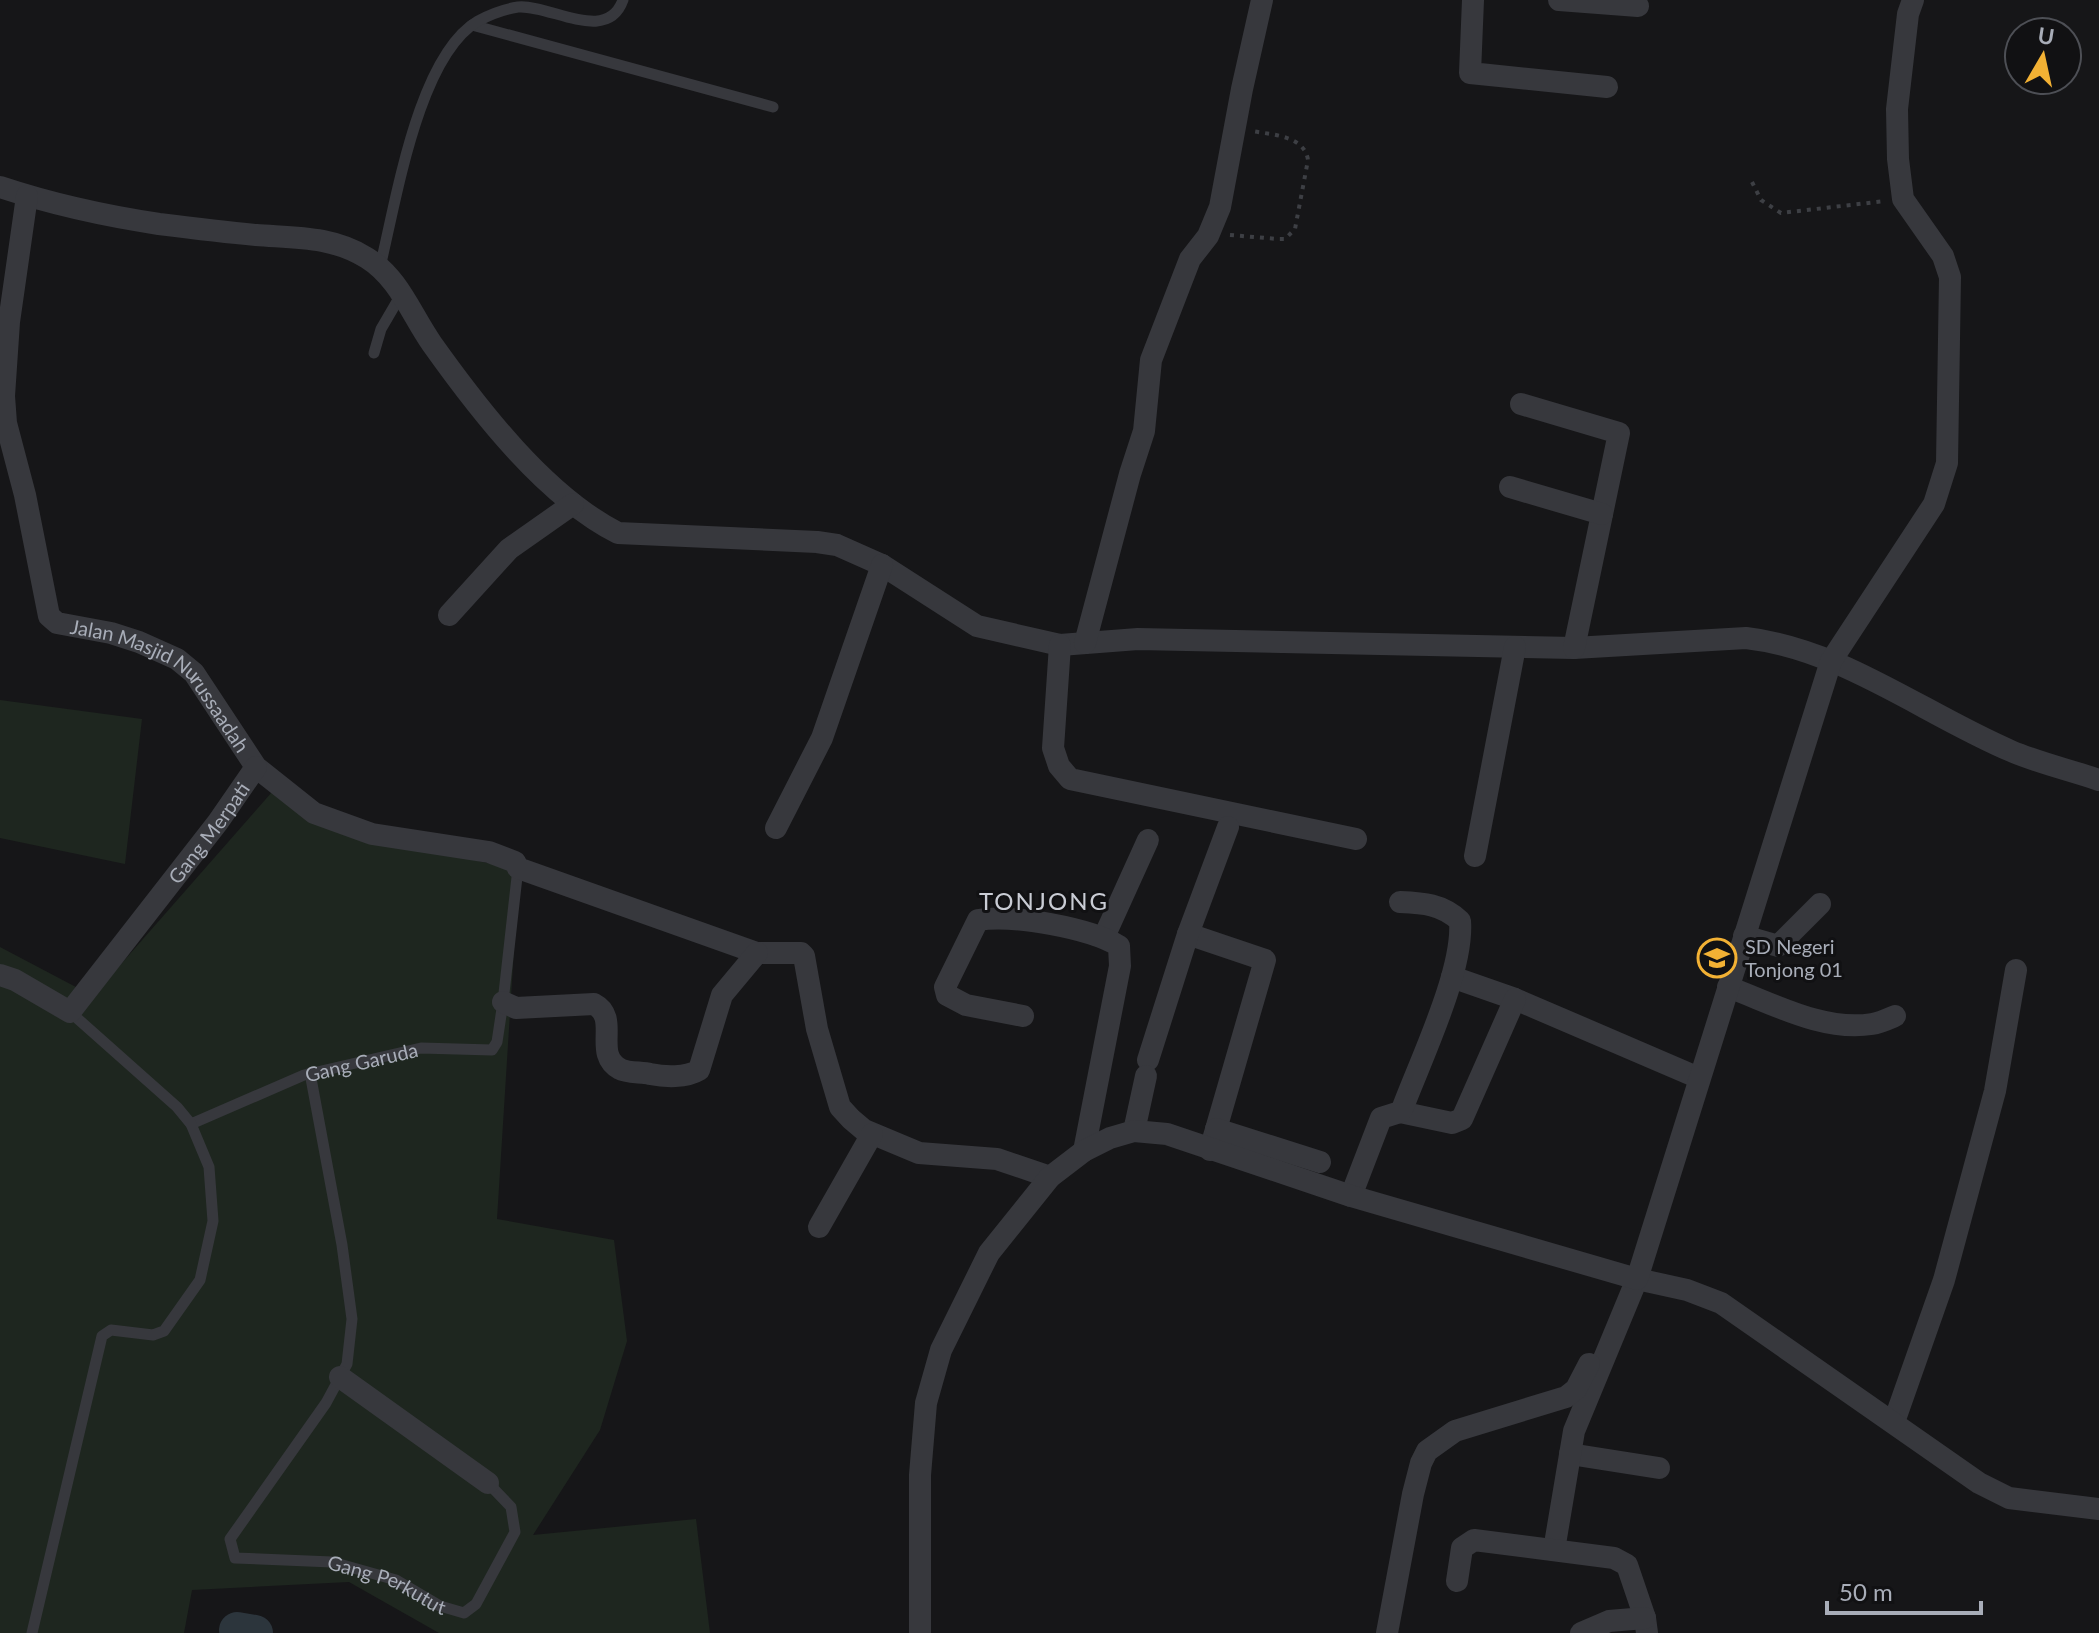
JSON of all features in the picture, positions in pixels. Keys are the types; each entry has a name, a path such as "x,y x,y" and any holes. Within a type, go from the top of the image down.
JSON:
{"street":[{"path":"1085,643 1144,431 1151,360 1190,259 1208,236 1220,207 1262,0"},
{"path":"1473,0 1470,73 1607,87"},
{"path":"1559,0 1638,6"},
{"path":"1554,1550 1574,1431 1699,1078 1831,661 1934,504 1947,463 1950,277 1943,256 1903,199 1898,159 1897,109 1908,14 1906,1"},
{"path":"0,187 27,196 159,224 316,238 342,245 380,267 402,293 431,342 528,463 573,504 618,533 837,545 882,565 977,626 1060,645 1138,639 1574,648 1746,638 1793,646 1831,661 2012,751 2099,780"},
{"name":"Jalan Masjid Nurussaadah","path":"27,196 9,322 4,396 6,423 25,495 49,616 57,623 139,642 177,659 194,673 256,767"},
{"path":"1521,404 1619,433 1574,648"},
{"path":"1510,487 1602,514"},
{"path":"449,615 509,549 573,504"},
{"path":"776,828 822,738 882,565"},
{"path":"1060,645 1053,748 1059,766 1070,779 1356,839"},
{"path":"1475,856 1515,647"},
{"name":"Gang Merpati","path":"70,1012 218,822 256,767 323,818 372,834 489,852 515,862 518,868 757,953"},
{"path":"1134,1131 1147,1068 1188,934 1228,827"},
{"path":"1104,937 1148,840"},
{"path":"1400,902 1426,903 1443,908 1460,921 1459,949 1452,977 1400,1112"},
{"path":"1744,936 1778,946 1820,904"},
{"path":"1023,1016 966,1005 947,995 945,987 978,920 994,917 1032,922 1104,937 1119,946 1120,966 1084,1151"},
{"path":"1188,934 1265,960 1213,1139"},
{"path":"503,1002 516,1008 594,1004 602,1008 607,1016 606,1046 609,1057 619,1068 656,1075 683,1075 699,1070 722,995 757,953 801,953 817,1029 840,1107 851,1119 872,1134 919,1153 997,1159 1050,1177"},
{"path":"1894,1422 1952,1251 1995,1091 2016,970"},
{"path":"0,975 15,980 70,1012"},
{"path":"1452,977 1515,999 1699,1078"},
{"path":"1728,987 1814,1020 1873,1024 1895,1016"},
{"path":"1351,1196 1381,1118 1400,1112 1452,1123 1462,1119 1515,999"},
{"path":"920,1633 920,1475 926,1403 941,1350 989,1253 1050,1177 1084,1151 1110,1138 1134,1131 1213,1139 1320,1162"},
{"path":"819,1227 872,1134"},
{"path":"1213,1139 1351,1196 1630,1277 1687,1290 1721,1303 1979,1483 2009,1498 2099,1509"},
{"path":"1387,1633 1413,1494 1427,1451 1455,1431 1556,1402 1576,1389 1630,1277"},
{"name":"Gang Perkutut","path":"340,1377 488,1483"},
{"path":"1570,1454 1659,1468"},
{"path":"1457,1581 1462,1548 1474,1540 1614,1558 1627,1565 1647,1628 1609,1621 1581,1633"}],"lane":[{"path":"380,267 420,109 444,58 462,32 503,11 520,7 593,23 608,19 620,9 623,0"},
{"path":"472,25 773,107"},
{"path":"374,353 381,329 402,293"},
{"name":"Gang Garuda","path":"191,1124 310,1073 421,1048 492,1050 497,1042 503,1002 518,868"},
{"path":"32,1633 102,1336 111,1330 153,1335 164,1331 200,1280 213,1221 209,1167 191,1124 177,1107 70,1012"},
{"name":"Gang Perkutut","path":"310,1073 342,1245 352,1319 347,1364 326,1403 230,1539 235,1558 332,1562 396,1580 440,1606 464,1613 476,1604 515,1532 511,1507 488,1483"}],"path":[{"path":"1208,236 1285,239 1295,229 1307,153 1299,143 1285,137 1236,127"},
{"path":"1752,182 1761,200 1781,213 1903,199"}],"shaded area":[{"path":"0,700 142,719 125,864 0,838"},
{"path":"272,792 419,848 519,870 497,1219 614,1240 627,1341 600,1430 533,1535 696,1519 710,1633 439,1633 349,1582 192,1590 184,1633 0,1633 0,947 93,996"}],"waterway":[{"path":"238,1633 237,1630 255,1633"}],"place":[{"name":"SD Negeri Tonjong 01","path":"1717,958"}],"district":[{"name":"TONJONG","path":"1044,900"}]}
